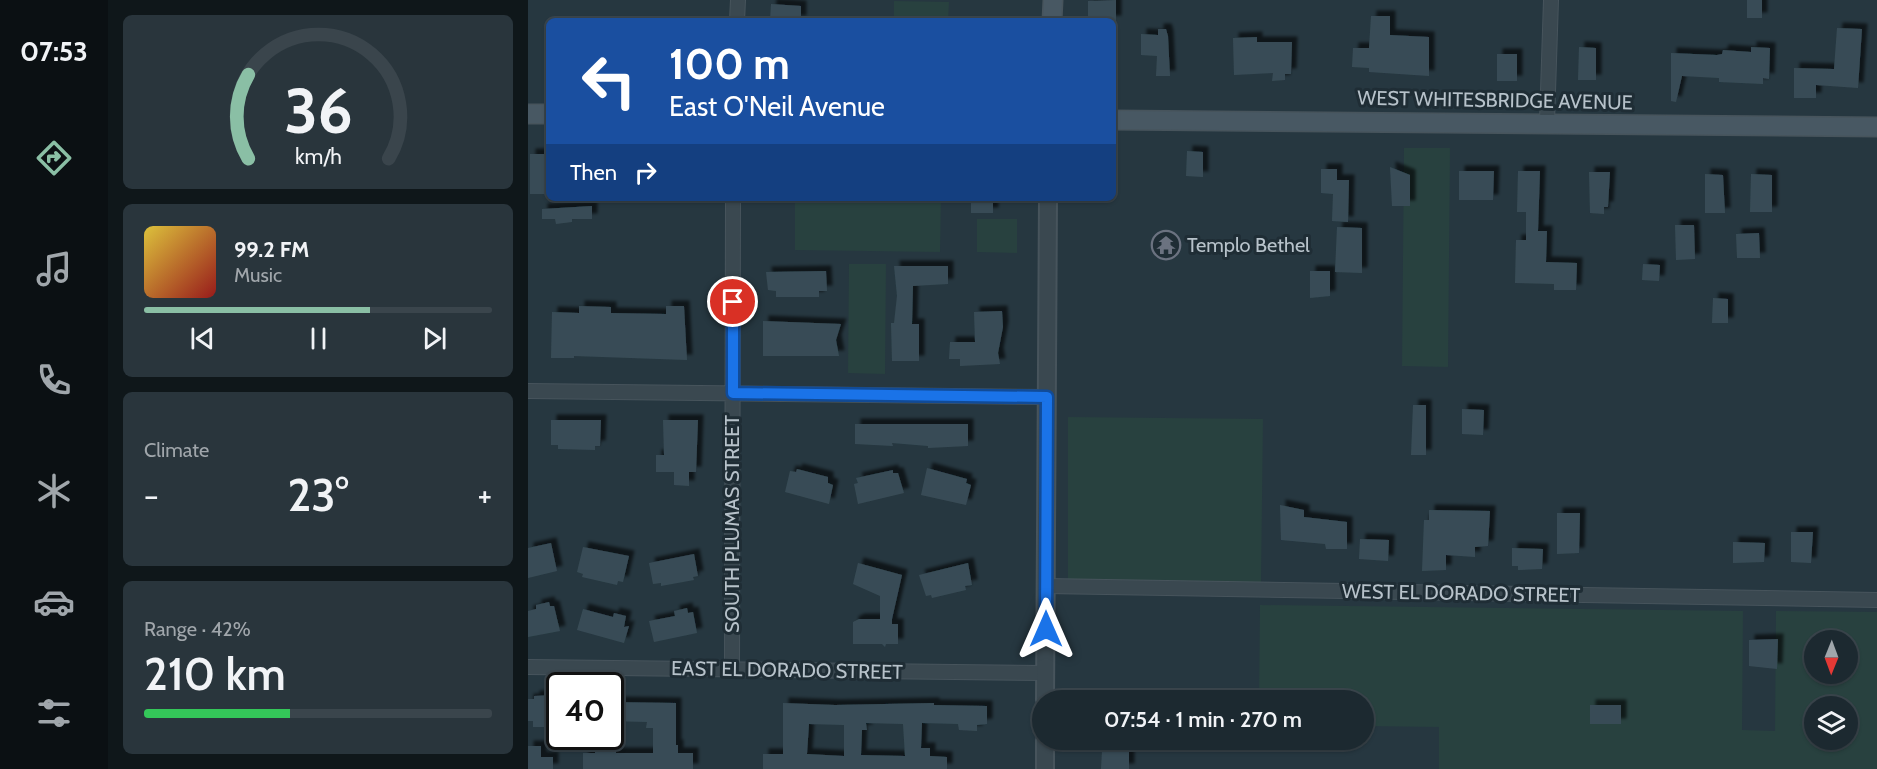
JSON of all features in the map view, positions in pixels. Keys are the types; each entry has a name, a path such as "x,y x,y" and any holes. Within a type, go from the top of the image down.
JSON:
{"main road":[{"path":"1052,18 1053,0"},
{"path":"528,114 546,114"},
{"name":"WEST WHITESBRIDGE AVENUE","path":"1116,120 1547,122 1877,128"}],"street":[{"path":"737,18 738,0"},
{"path":"1547,122 1551,0"},
{"name":"SOUTH PLUMAS STREET","path":"732,669 733,201"},
{"path":"1045,690 1048,201"},
{"path":"528,391 1047,397"},
{"name":"WEST EL DORADO STREET","path":"1046,586 1877,600"},
{"name":"EAST EL DORADO STREET","path":"528,667 1045,673"},
{"path":"1045,750 1045,769"}],"green space":[{"path":"894,1 949,2 948,18 894,18"},
{"path":"1404,148 1450,148 1448,367 1402,366"},
{"path":"795,201 941,201 940,252 795,250"},
{"path":"977,219 1017,219 1017,253 977,252"},
{"path":"849,264 886,264 885,374 848,373"},
{"path":"1068,417 1263,419 1261,583 1068,581"},
{"path":"1260,605 1743,611 1742,730 1775,731 1776,611 1877,612 1877,769 1439,769 1439,727 1374,726 1374,690 1259,690"}],"building":[{"path":"1116,0 1116,18 1088,18 1088,1"},
{"path":"1747,0 1762,0 1762,18 1747,18"},
{"path":"771,4 801,6 801,18 770,18"},
{"path":"1371,16 1390,16 1390,35 1429,37 1429,76 1369,72 1369,68 1352,67 1353,48 1369,48"},
{"path":"1837,28 1862,29 1858,88 1816,85 1816,98 1794,98 1794,68 1834,69"},
{"path":"1158,29 1166,29 1168,36 1170,76 1156,76 1157,56 1141,55 1141,34 1158,35"},
{"path":"1257,37 1257,42 1292,42 1291,74 1285,74 1285,80 1272,81 1273,73 1234,75 1233,38"},
{"path":"1579,47 1596,48 1596,80 1578,80"},
{"path":"1751,47 1770,48 1769,79 1763,78 1763,84 1719,82 1719,78 1682,76 1676,102 1671,101 1671,53 1717,55 1722,54 1723,50 1751,52"},
{"path":"1497,54 1517,54 1517,81 1497,81"},
{"path":"1187,151 1203,152 1203,177 1186,176"},
{"path":"530,154 546,154 546,194 530,194"},
{"path":"1390,167 1410,175 1410,206 1392,206"},
{"path":"1321,169 1337,169 1337,180 1349,180 1348,222 1332,221 1333,194 1321,193"},
{"path":"1459,171 1494,171 1493,200 1459,200"},
{"path":"1518,171 1540,171 1538,231 1547,231 1546,262 1577,263 1576,290 1554,290 1554,284 1515,283 1516,240 1526,240 1526,212 1517,212"},
{"path":"1589,172 1610,172 1608,207 1604,207 1604,214 1590,213"},
{"path":"1705,174 1723,175 1725,213 1705,213"},
{"path":"1751,174 1772,175 1772,212 1750,212"},
{"path":"971,201 993,201 993,213 971,213"},
{"path":"592,206 592,219 572,219 572,222 556,224 555,219 542,219 542,209"},
{"path":"1675,225 1694,225 1695,259 1676,260"},
{"path":"1337,227 1362,228 1362,273 1335,272"},
{"path":"1759,233 1760,258 1737,258 1736,234"},
{"path":"1643,264 1660,265 1659,281 1642,280"},
{"path":"894,266 948,266 948,284 913,286 912,324 919,324 919,361 892,361 891,323 894,323 897,296"},
{"path":"826,271 827,291 819,291 819,297 776,297 776,291 768,290 766,272"},
{"path":"1310,271 1330,271 1330,296 1310,298"},
{"path":"1713,298 1728,299 1728,323 1712,323"},
{"path":"579,306 611,307 611,313 666,314 666,306 684,306 687,360 574,356 574,358 551,358 552,312 579,313"},
{"path":"1002,311 1003,327 998,353 1000,364 960,366 960,359 949,359 950,342 975,342 974,312"},
{"path":"763,321 841,324 836,340 839,356 763,356"},
{"path":"1413,405 1426,405 1426,455 1411,455"},
{"path":"1462,409 1484,410 1483,435 1462,434"},
{"path":"551,420 601,420 600,446 595,446 595,450 558,449 558,445 551,445"},
{"path":"663,420 698,420 696,472 689,472 689,486 674,485 674,472 656,472 656,455 664,455"},
{"path":"855,424 968,424 968,446 928,448 928,446 892,443 893,446 855,444"},
{"path":"927,468 967,479 966,483 971,485 966,505 921,495"},
{"path":"797,469 828,477 828,483 833,485 829,504 785,492 790,471 796,472"},
{"path":"893,470 893,473 898,473 904,493 858,504 854,484 858,483 856,478"},
{"path":"1280,505 1304,510 1304,517 1347,522 1347,549 1326,549 1325,544 1281,540"},
{"path":"1429,510 1490,511 1488,546 1475,547 1475,557 1446,555 1446,570 1422,571 1424,520 1429,520"},
{"path":"1557,513 1580,513 1579,553 1557,554"},
{"path":"1791,532 1813,532 1811,563 1791,562"},
{"path":"1360,539 1389,540 1388,561 1359,559"},
{"path":"1733,542 1765,543 1764,562 1733,563"},
{"path":"551,543 557,571 528,578 528,548"},
{"path":"583,547 629,556 623,582 618,581 617,585 582,577 583,574 577,572"},
{"path":"1512,548 1543,549 1542,569 1518,570 1518,566 1512,566"},
{"path":"694,554 698,576 693,577 694,580 661,586 661,583 653,584 649,563"},
{"path":"858,563 902,575 892,619 892,624 898,624 898,644 886,644 885,647 882,644 853,644 853,622 859,619 880,619 880,596 853,584"},
{"path":"968,563 972,585 965,586 966,590 932,598 931,595 926,596 919,575"},
{"path":"549,602 550,606 554,606 560,631 528,637 528,611 536,609 536,605"},
{"path":"687,608 688,613 693,612 697,633 654,642 649,621 675,616 674,611"},
{"path":"583,609 613,617 614,613 626,616 624,627 629,626 624,643 577,630"},
{"path":"1778,639 1777,669 1749,666 1749,640"},
{"path":"546,695 546,727 533,727 533,721 528,721 528,699 534,699 534,696"},
{"path":"624,702 676,703 678,753 693,753 693,769 583,769 583,753 595,753 595,750 616,750 616,753 653,753 653,728 646,728 647,722 624,721"},
{"path":"783,703 835,705 934,703 934,705 987,706 987,724 977,725 977,731 959,730 958,724 922,723 921,748 930,748 930,756 947,757 947,769 763,769 763,754 783,754","holes":["866,723 903,724 905,756 861,755 862,730 867,730","809,724 844,725 844,756 807,754"]},
{"path":"1590,705 1621,705 1621,724 1590,724"},
{"path":"528,746 541,746 541,757 553,757 553,769 528,769"},
{"path":"1129,750 1129,769 1101,769 1102,751"}],"place":[{"name":"Templo Bethel","path":"1166,245"}],"route":[{"path":"733,302 733,393 1047,397 1046,629"}]}
